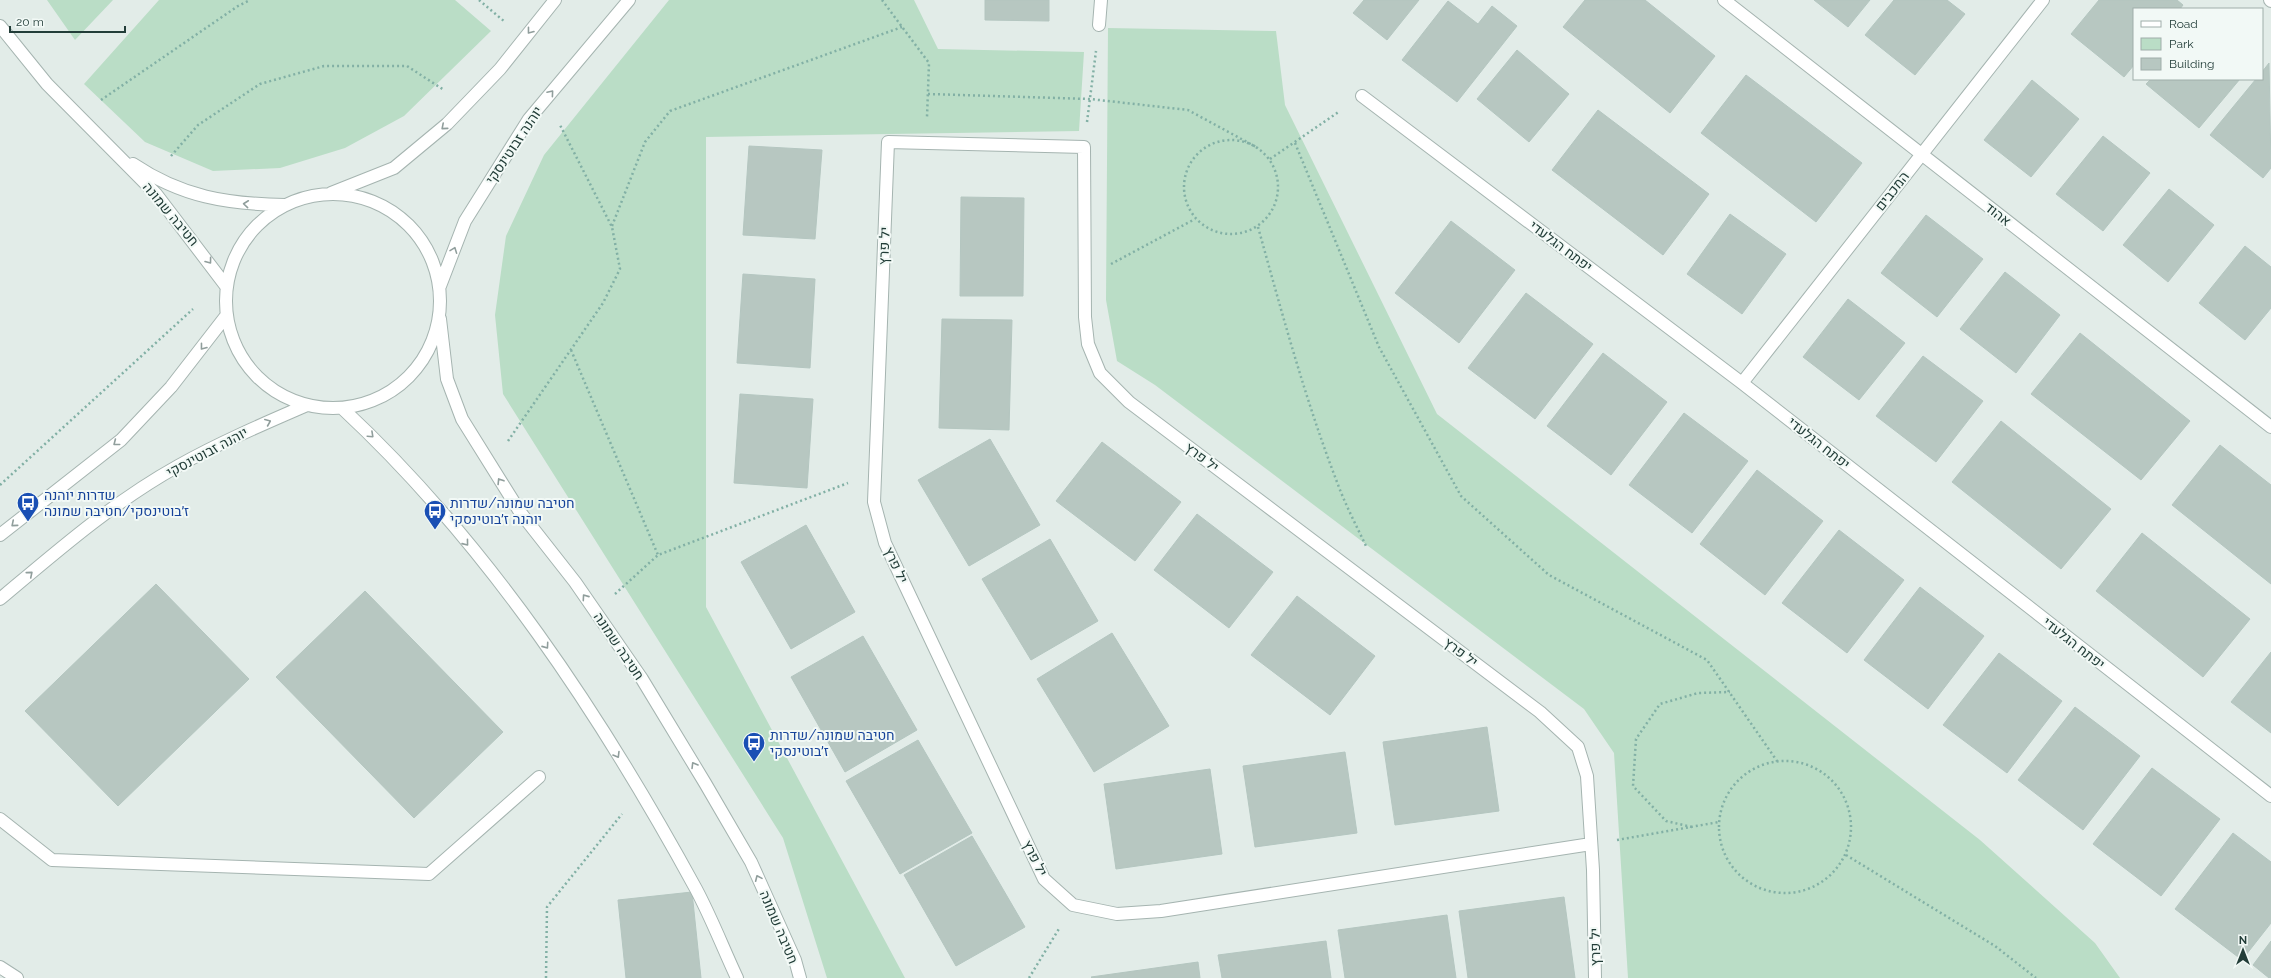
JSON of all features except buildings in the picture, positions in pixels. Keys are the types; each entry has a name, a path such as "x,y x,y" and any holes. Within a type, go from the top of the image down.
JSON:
{"street":[{"path":"328,194 360,198 389,210 414,230 431,256 440,286 440,319 428,352 407,380 377,400 342,408 307,405 278,393 253,374 236,347 226,316 226,286 237,253 257,226 285,205 306,198 328,194 394,168 447,124 467,104 500,69 554,0"},
{"name":"יוהנה זבוטינסקי","path":"440,286 465,220 529,119 629,0"},
{"path":"1099,25 1100,0"},
{"name":"אהוד","path":"1724,0 2271,427"},
{"name":"המכבים","path":"1742,383 2043,0"},
{"name":"חטיבה שמונה","path":"0,26 47,84 156,194 226,286"},
{"name":"יפתח הגלעדי","path":"1362,96 1742,383 2271,796"},
{"name":"יל פרץ","path":"1073,905 1044,879 885,543 874,502 888,142 1084,147 1085,317 1088,344 1100,374 1124,397 1540,712 1578,747 1587,776 1596,978"},
{"name":"חטיבה שמונה","path":"109,148 153,177 204,198 248,205 285,205"},
{"path":"0,535 121,440 171,388 226,316"},
{"name":"חטיבה שמונה","path":"440,319 447,379 462,419 520,512 575,582 642,679 751,862 795,960 800,978"},
{"name":"יוהנה זבוטינסקי","path":"0,599 54,554 127,498 177,466 234,436 307,405"},
{"path":"342,408 378,442 424,491 526,618 591,712 697,890 736,978"},
{"path":"0,819 52,860 429,874 539,777"},
{"path":"1073,905 1117,914 1162,911 1591,844"},
{"path":"0,967 17,978"}],"path":[{"path":"79,115 238,6 250,0"},
{"path":"479,0 524,38"},
{"path":"882,0 929,63 926,143"},
{"path":"1084,147 1099,25"},
{"path":"612,227 645,142 670,111 902,27"},
{"path":"153,177 198,125 260,84 324,66 407,66 467,104"},
{"path":"928,94 1090,100 1188,110 1258,148 1270,159 1278,175 1279,191 1275,207 1258,227 1244,233 1227,235 1209,230 1195,219 1187,205 1183,189 1184,175 1192,160 1204,148 1219,142 1235,140 1258,148"},
{"path":"1270,159 1362,96"},
{"path":"491,466 603,303 620,269 612,227 546,99"},
{"path":"1295,143 1379,347 1461,496 1549,575 1707,660 1731,692 1777,762"},
{"path":"1085,277 1195,219"},
{"path":"1258,227 1293,356 1338,484 1367,549"},
{"path":"0,484 192,309"},
{"path":"571,350 658,555"},
{"path":"595,612 658,555 875,474"},
{"path":"1692,827 1666,821 1633,786 1636,739 1660,704 1698,693 1731,692"},
{"path":"1777,762 1800,763 1821,772 1838,787 1848,807 1851,833 1846,855 1833,874 1814,887 1782,893 1759,888 1740,876 1731,866 1721,845 1719,822 1724,800 1737,781 1756,767 1777,762"},
{"path":"546,978 547,907 639,791"},
{"path":"1591,844 1719,822"},
{"path":"1846,855 1995,946 2036,978"},
{"path":"1029,978 1073,905"}],"green space":[{"path":"47,0 113,0 75,40"},
{"path":"159,0 455,0 491,31 404,116 345,148 280,168 213,171 145,142 84,84"},
{"path":"669,0 914,0 938,49 1084,52 1079,131 706,137 706,607 905,978 827,978 783,838 503,394 495,315 506,236 544,155"},
{"path":"1108,28 1276,31 1285,105 1437,414 1980,840 2095,943 2120,978 1628,978 1614,753 1584,709 1155,385 1117,361 1106,300"}],"place":[{"name":"שדרות יוהנה ז׳בוטינסקי/חטיבה שמונה","path":"28,522"},
{"name":"חטיבה שמונה/שדרות יוהנה ז׳בוטינסקי","path":"435,530"},
{"name":"חטיבה שמונה/שדרות ז׳בוטינסקי","path":"754,762"}]}
